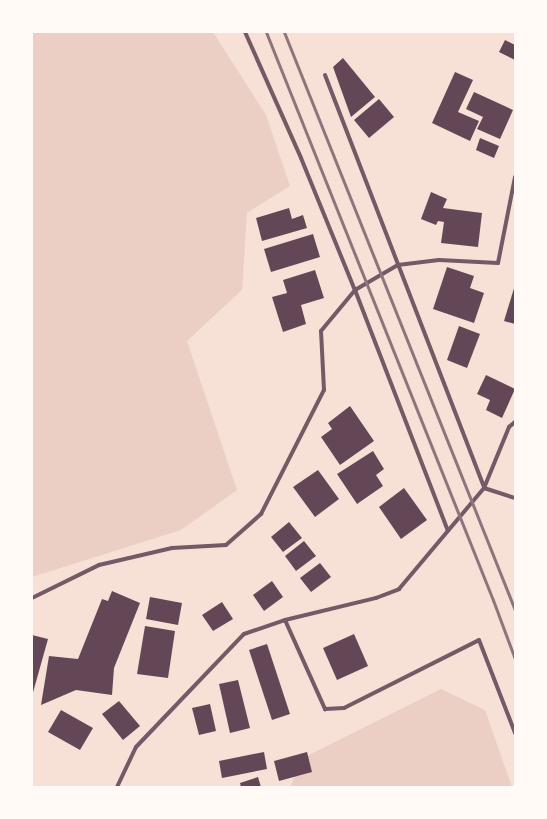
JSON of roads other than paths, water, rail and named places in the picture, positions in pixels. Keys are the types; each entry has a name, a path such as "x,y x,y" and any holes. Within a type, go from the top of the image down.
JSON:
{"street":[{"path":"245,32 301,158 355,290 448,531"},
{"path":"325,75 484,488"},
{"path":"32,598 99,565 172,548 226,545 261,514 324,390 321,331 355,290 398,264 440,260 498,263 515,177"},
{"path":"117,787 136,747 244,634 285,620 376,598 399,589 484,488 509,427 515,422"},
{"path":"484,488 515,498"},
{"path":"285,620 326,709 344,708 479,640 515,733"}],"railway":[{"path":"266,32 493,600 515,659"},
{"path":"284,32 515,610"}]}
